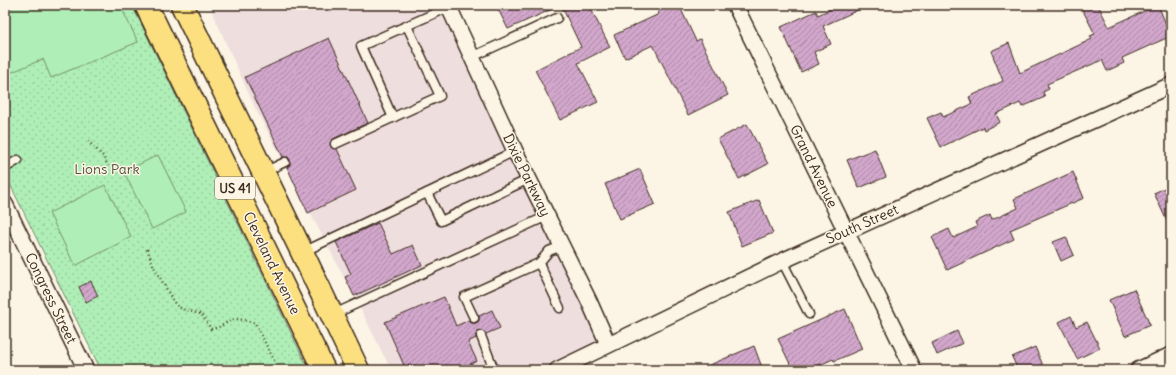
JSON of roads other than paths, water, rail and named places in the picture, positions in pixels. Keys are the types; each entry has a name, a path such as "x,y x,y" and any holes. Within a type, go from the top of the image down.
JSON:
{"main road":[{"name":"Cleveland Avenue","path":"146,5 324,370"},
{"name":"US 41","path":"182,5 358,370"}],"street":[{"name":"Dixie Parkway","path":"449,6 515,151 608,344"},
{"name":"Grand Avenue","path":"740,6 846,231 914,370"},
{"name":"South Street","path":"557,370 608,344 846,231 872,221 1171,84"},
{"name":"Congress Street","path":"5,204 86,370"},
{"path":"1138,370 1171,355"}],"lane":[{"path":"393,118 361,46 449,6"},
{"path":"472,57 557,18"},
{"path":"335,144 440,96 407,26"},
{"path":"302,252 515,151"},
{"path":"5,168 18,160"},
{"path":"263,172 285,162"},
{"path":"428,193 441,221 529,179"},
{"path":"331,315 547,216"},
{"path":"474,318 464,297 539,263 549,251 562,246"},
{"path":"782,261 809,314"},
{"path":"539,263 560,308"},
{"path":"482,339 494,370"}],"park label":[{"name":"Lions Park","path":"107,169"}]}
